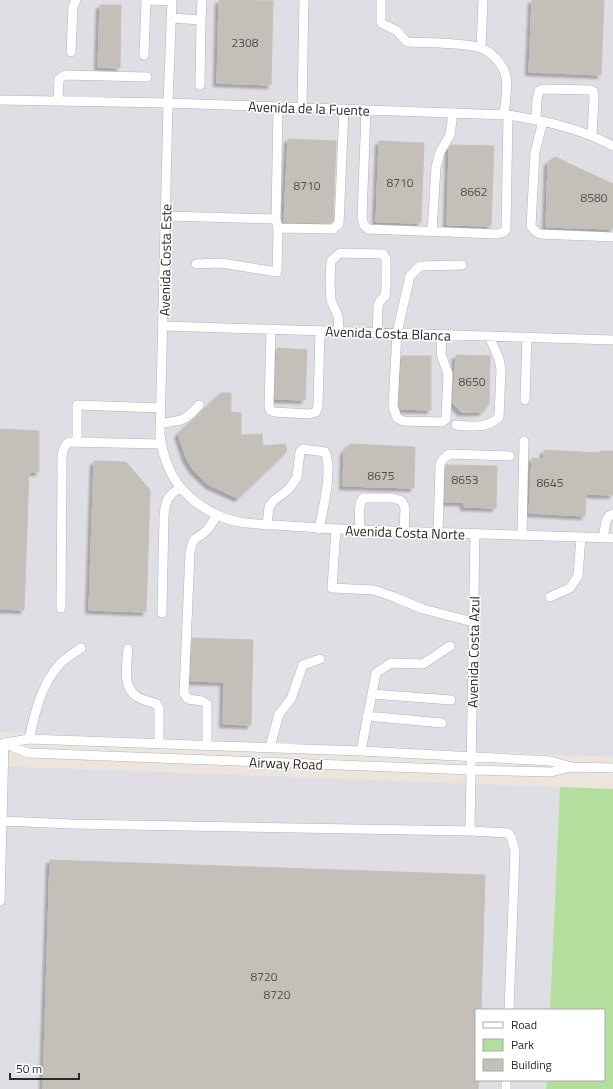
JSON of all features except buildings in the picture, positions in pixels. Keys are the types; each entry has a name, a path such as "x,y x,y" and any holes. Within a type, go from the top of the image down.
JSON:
{"street":[{"path":"71,52 73,7 76,0"},
{"path":"144,55 146,0"},
{"path":"150,0 172,0"},
{"name":"Avenida Costa Este","path":"172,0 160,423 161,444 168,470 182,491 200,506"},
{"path":"200,84 202,0"},
{"path":"302,108 304,0"},
{"path":"366,110 362,218 364,225 368,229 497,234 504,232 506,229 506,78 502,66 497,60 481,48 469,45 407,42 398,31 381,23 381,0"},
{"path":"481,48 483,0"},
{"path":"171,18 202,20"},
{"path":"58,101 59,80 65,75 147,78"},
{"path":"592,135 593,91 543,89 539,91 538,99 540,120 535,152 532,226 534,231 540,234 613,237"},
{"name":"Avenida de la Fuente","path":"0,100 168,103 506,114 557,124 592,135 613,146"},
{"path":"196,264 221,263 277,272 278,107"},
{"path":"166,216 277,223 332,229 339,224 344,109"},
{"path":"432,232 436,167 440,152 450,135 453,113"},
{"path":"338,332 338,316 331,300 331,261 340,253 383,254 386,259 386,288 385,296 380,301 378,306 377,333"},
{"path":"442,335 441,354 448,374 446,419 442,422 403,421 397,418 394,406 397,333 410,276 420,266 462,264"},
{"name":"Avenida Costa Blanca","path":"163,326 613,340"},
{"path":"271,329 270,410 274,412 309,414 316,412 318,406 320,331"},
{"path":"456,425 484,426 491,424 499,417 501,369 499,359 489,336"},
{"path":"526,400 527,338"},
{"path":"77,442 77,405 161,408"},
{"path":"160,423 181,421 190,415 199,405"},
{"path":"61,608 62,451 65,444 69,442 77,442 161,444"},
{"path":"522,535 524,442"},
{"path":"267,525 269,507 273,501 289,489 297,477 300,452 303,449 320,450 325,452 328,458 327,481 319,529"},
{"path":"438,533 440,464 442,459 449,454 510,456"},
{"path":"162,613 164,515 166,502 170,494 180,488"},
{"path":"360,530 360,507 361,500 363,498 392,498 402,501 405,508 404,532"},
{"name":"Avenida Costa Norte","path":"200,506 222,517 248,524 319,529 613,538"},
{"path":"207,744 207,704 202,701 188,699 184,693 190,552 195,537 207,530 216,514"},
{"path":"603,538 606,521 609,516 613,514"},
{"path":"336,529 332,588 374,590 424,609 473,622"},
{"name":"Avenida Costa Azul","path":"470,831 475,534"},
{"path":"550,597 570,588 578,576 581,537"},
{"path":"361,751 376,673 392,663 423,664 450,646"},
{"path":"29,739 34,716 45,684 59,665 81,648"},
{"path":"128,649 126,676 130,690 137,696 156,704 159,709 159,743"},
{"path":"270,747 279,714 291,699 303,665 320,659"},
{"path":"372,694 451,700"},
{"path":"367,716 442,723"},
{"name":"Airway Road","path":"2,743 29,739 207,744 471,756 551,761 571,767 613,768"},
{"path":"0,901 2,743"},
{"name":"Airway Road","path":"2,743 28,753 471,770 551,772 571,767"},
{"path":"2,821 72,824 470,831 508,833 511,837 515,851 509,1009"}],"shaded area":[{"path":"0,0 613,0 613,757 0,732"},
{"path":"0,766 560,787 550,1009 475,1009 475,1081 547,1081 546,1089 0,1089"}],"green space":[{"path":"560,787 613,789 613,1089 546,1089 547,1081 605,1081 605,1009 550,1009"}]}
